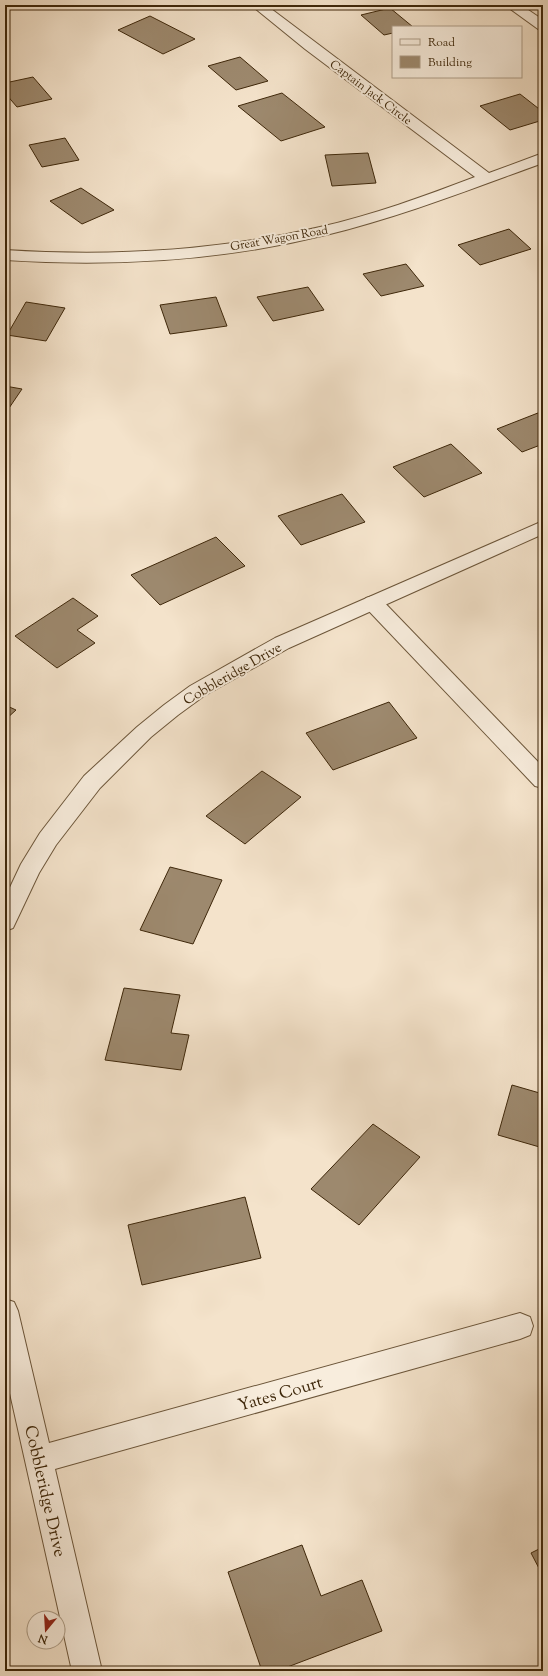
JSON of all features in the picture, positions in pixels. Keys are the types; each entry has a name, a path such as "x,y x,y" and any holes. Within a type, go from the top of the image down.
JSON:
{"street":[{"name":"Captain Jack Circle","path":"258,5 316,51 486,178"},
{"path":"512,5 543,26"},
{"name":"Great Wagon Road","path":"5,255 55,258 126,257 198,252 259,244 324,231 383,214 543,158"},
{"name":"Cobbleridge Drive","path":"5,922 29,870 48,839 92,782 144,732 171,710 197,692 282,643 543,527"},
{"path":"374,603 543,780"},
{"name":"Cobbleridge Drive","path":"5,1311 87,1671"},
{"name":"Yates Court","path":"39,1460 520,1326"}],"building":[{"path":"390,8 412,26 392,26 392,33 384,35 361,15"},
{"path":"150,16 195,39 163,54 118,30"},
{"path":"240,57 268,81 236,90 208,66"},
{"path":"33,77 52,99 17,107 5,93 5,83"},
{"path":"282,93 325,127 281,141 238,106"},
{"path":"520,94 543,112 543,120 510,130 480,106"},
{"path":"65,138 79,160 42,167 29,145"},
{"path":"368,153 376,183 332,186 325,155"},
{"path":"81,188 114,210 82,224 50,201"},
{"path":"509,229 531,249 480,265 458,245"},
{"path":"406,264 424,286 381,296 363,274"},
{"path":"308,287 324,310 273,321 257,297"},
{"path":"216,297 227,326 170,334 160,305"},
{"path":"26,302 65,308 46,341 7,335"},
{"path":"5,386 22,389 5,414"},
{"path":"543,411 543,444 522,452 497,429"},
{"path":"451,444 482,473 424,497 393,467"},
{"path":"342,494 365,522 301,545 278,516"},
{"path":"216,537 245,566 160,605 131,575"},
{"path":"73,598 98,616 77,630 95,643 57,668 15,636"},
{"path":"389,702 417,738 333,770 306,733"},
{"path":"5,705 16,710 5,720"},
{"path":"262,771 301,797 245,844 206,816"},
{"path":"170,867 222,880 193,944 140,930"},
{"path":"124,988 180,995 171,1033 189,1035 181,1070 105,1060"},
{"path":"512,1085 543,1094 543,1148 498,1135"},
{"path":"373,1124 420,1157 359,1225 311,1189"},
{"path":"245,1197 261,1258 142,1285 128,1225"},
{"path":"302,1545 321,1596 362,1580 382,1631 277,1671 262,1671 228,1572"},
{"path":"543,1547 543,1576 531,1553"}]}
